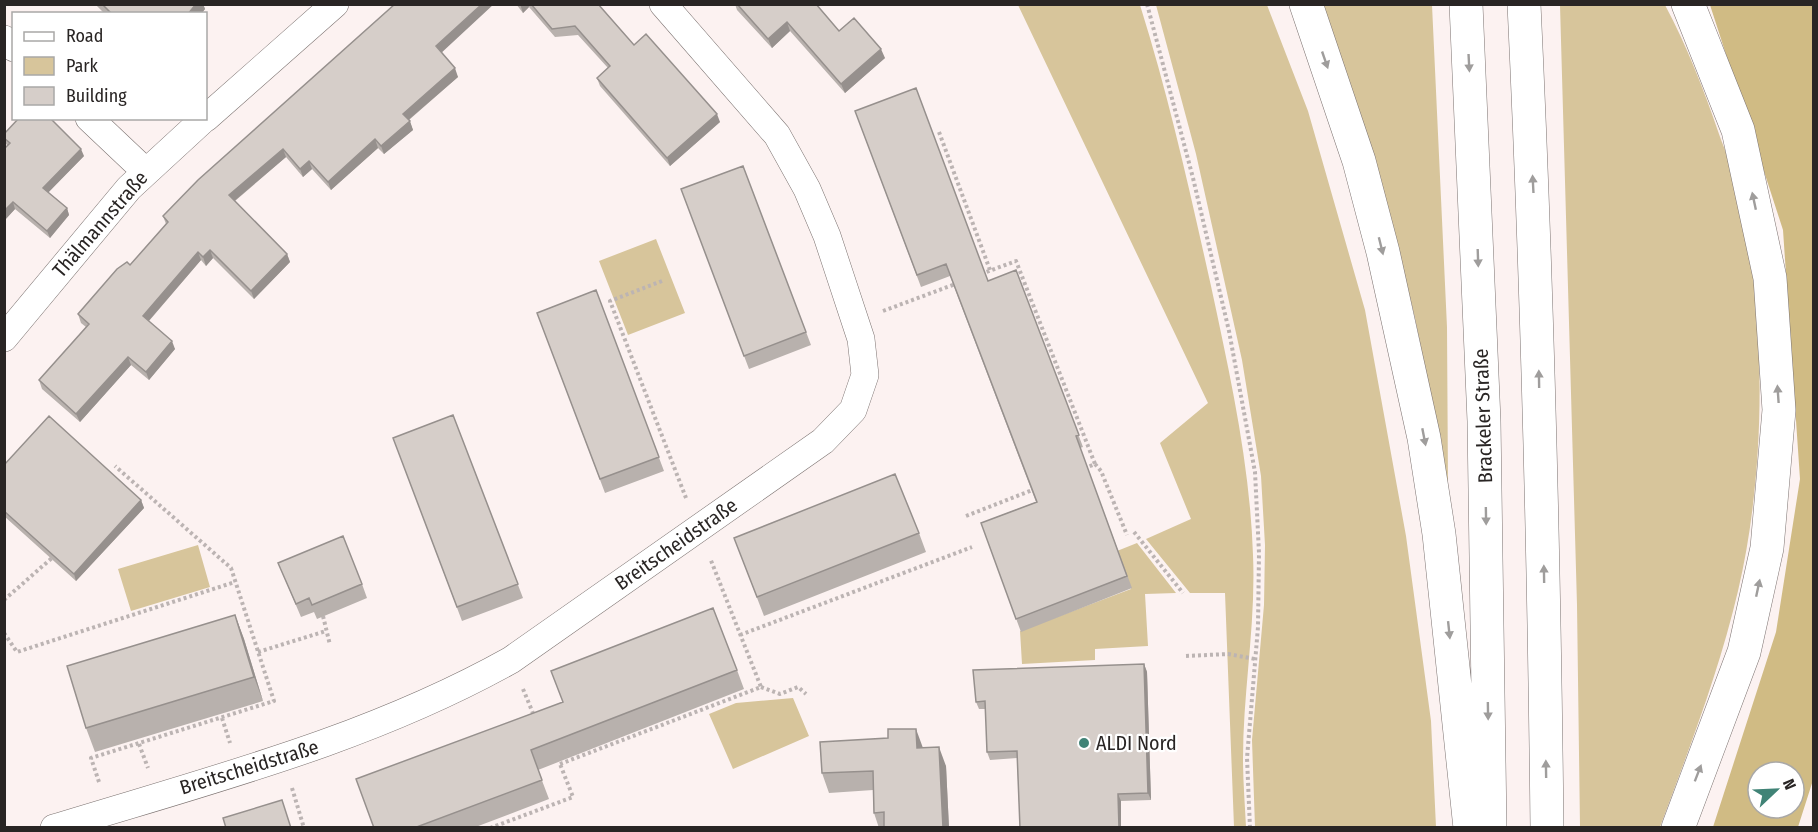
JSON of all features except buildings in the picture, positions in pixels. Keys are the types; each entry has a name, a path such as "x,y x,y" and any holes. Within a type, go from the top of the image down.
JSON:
{"highway":[{"path":"1306,4 1359,161 1383,252 1424,438 1439,534 1470,828"},
{"name":"Brackeler Straße","path":"1466,4 1484,421 1490,828"},
{"path":"1524,4 1534,222 1545,627 1547,828"},
{"path":"1678,828 1744,652 1767,548 1779,410 1770,278 1738,130 1688,4"}],"street":[{"name":"Thälmannstraße","path":"207,116 335,4"},
{"name":"Breitscheidstraße","path":"54,828 282,758 401,716 458,690 511,660 823,441 853,410 865,375 861,339 827,236 807,189 777,135 663,4"},
{"path":"91,120 145,171"},
{"name":"Thälmannstraße","path":"4,338 145,171 203,120"}],"path":[{"path":"1148,4 1216,276 1255,472 1259,553 1255,659 1247,758 1250,828"},
{"path":"939,132 990,270"},
{"path":"980,274 1016,261 1095,464 1101,471 1127,535"},
{"path":"662,281 610,301 760,687"},
{"path":"855,321 959,282"},
{"path":"1074,473 1095,464"},
{"path":"109,811 91,758 274,701 231,568 115,466"},
{"path":"966,516 1041,486"},
{"path":"1134,532 1183,593"},
{"path":"740,635 972,547"},
{"path":"4,600 54,558 50,549"},
{"path":"4,633 17,652 235,582"},
{"path":"324,616 330,645"},
{"path":"258,652 326,631"},
{"path":"1186,656 1228,654 1255,659"},
{"path":"511,660 537,722"},
{"path":"560,764 760,687 780,694 798,687 806,694"},
{"path":"490,828 573,797 555,757"},
{"path":"282,758 304,828"}],"green space":[{"path":"1018,5 1140,5 1170,110 1232,386 1248,487 1253,581 1243,768 1246,827 1234,827 1225,593 1190,593 1146,539 1191,519 1160,443 1208,403"},
{"path":"1156,5 1267,5 1308,111 1365,310 1406,536 1431,721 1436,827 1255,827 1252,740 1264,605 1265,545 1261,476 1242,360 1196,154"},
{"path":"1323,5 1432,5 1447,327 1448,485 1415,318 1382,185"},
{"path":"1560,5 1665,5 1695,68 1733,172 1747,233 1754,283 1760,388 1754,493 1748,543 1722,651 1660,827 1580,827 1577,605"},
{"path":"656,239 685,313 628,335 599,261"},
{"path":"1137,543 1176,593 1145,594 1148,646 1095,649 1095,660 1022,664 1020,631 1131,589 1117,551"},
{"path":"198,545 210,587 131,611 118,569"},
{"path":"793,698 809,736 733,769 709,714 736,703"}],"shaded area":[{"path":"1710,5 1813,5 1814,777 1806,802 1806,760 1746,760 1746,820 1800,820 1798,827 1713,827 1776,632 1800,479 1783,230"}],"place":[{"name":"ALDI Nord","path":"1084,743"}]}
